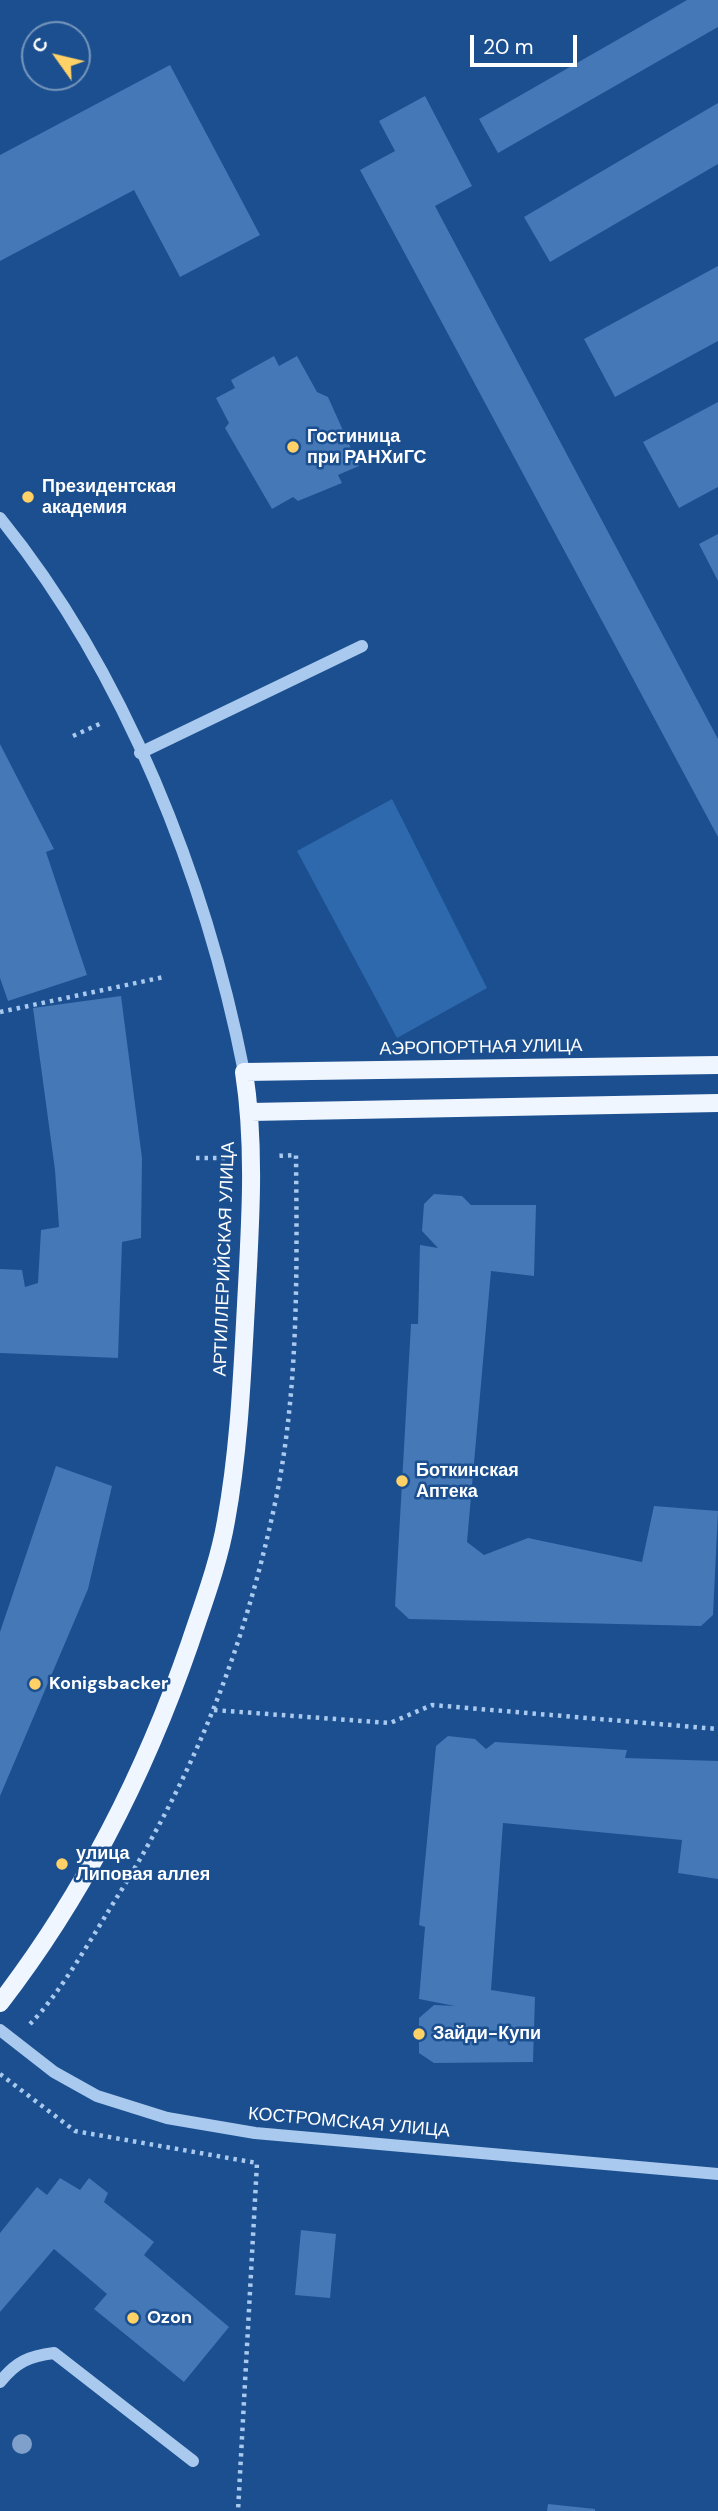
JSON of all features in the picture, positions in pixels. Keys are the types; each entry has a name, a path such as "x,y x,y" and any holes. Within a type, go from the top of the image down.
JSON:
{"main road":[{"name":"АЭРОПОРТНАЯ УЛИЦА","path":"244,1072 718,1065"},
{"name":"АРТИЛЛЕРИЙСКАЯ УЛИЦА","path":"0,2003 58,1919 114,1828 161,1726 199,1615 222,1536 240,1412 251,1212 250,1112 244,1072"},
{"path":"250,1112 718,1103"}],"street":[{"name":"АРТИЛЛЕРИЙСКАЯ УЛИЦА","path":"0,519 27,552 69,616 122,713 181,843 219,958 244,1072"},
{"path":"140,752 362,646"},
{"name":"КОСТРОМСКАЯ УЛИЦА","path":"0,2030 54,2072 97,2096 167,2118 255,2133 718,2174"},
{"path":"0,2382 15,2364 33,2356 54,2353 193,2461"}],"path":[{"path":"0,1012 164,977"},
{"path":"214,1710 390,1723 432,1705 718,1729"},
{"path":"0,2074 75,2131 257,2163 238,2511"}],"shaded area":[{"path":"392,799 487,988 397,1038 297,851"}],"building":[{"path":"687,0 718,0 718,27 498,153 479,119"},
{"path":"170,65 260,235 180,277 134,190 0,261 0,155"},
{"path":"425,96 472,186 435,206 718,739 718,837 360,170 395,151 379,121"},
{"path":"718,103 718,164 550,262 524,217"},
{"path":"718,266 718,341 615,397 584,339"},
{"name":"Гостиница при РАНХиГС","path":"274,356 279,366 297,356 317,392 328,397 359,466 338,475 342,483 298,501 293,497 272,509 225,428 229,423 216,398 235,388 231,380"},
{"path":"718,402 718,487 679,508 643,442"},
{"path":"718,534 718,581 699,544"},
{"path":"0,744 54,849 46,852 87,975 8,1001 0,978"},
{"path":"121,996 142,1158 141,1238 122,1242 118,1358 0,1353 0,1269 22,1270 25,1287 38,1283 41,1230 59,1227 55,1170 33,1008"},
{"path":"434,1194 462,1196 471,1205 536,1205 534,1276 491,1271 467,1542 484,1555 528,1538 642,1562 654,1506 718,1511 713,1615 701,1626 409,1619 395,1606 411,1324 418,1324 420,1245 438,1248 422,1231 424,1204"},
{"path":"56,1466 112,1486 88,1589 0,1796 0,1632"},
{"path":"448,1736 475,1739 486,1749 495,1742 627,1750 625,1758 718,1761 718,1879 678,1873 682,1840 503,1823 491,1990 535,1997 533,2062 434,2063 419,2053 419,2018 434,2005 455,2006 419,1999 425,1927 419,1925 436,1746"},
{"path":"60,2178 80,2190 89,2178 108,2193 104,2202 154,2242 144,2255 229,2327 184,2382 94,2309 107,2294 54,2249 0,2312 0,2233 37,2187 47,2195"},
{"path":"301,2230 336,2234 330,2298 295,2295"},
{"path":"548,2504 595,2509 595,2511 547,2511"}],"place":[{"name":"Гостиница при РАНХиГС","path":"293,447"},
{"name":"Президентская академия","path":"28,497"},
{"name":"Боткинская Аптека","path":"402,1481"},
{"name":"Konigsbacker","path":"35,1684"},
{"name":"улица Липовая аллея","path":"62,1864"},
{"name":"Зайди-Купи","path":"419,2034"},
{"name":"Ozon","path":"133,2318"}]}
